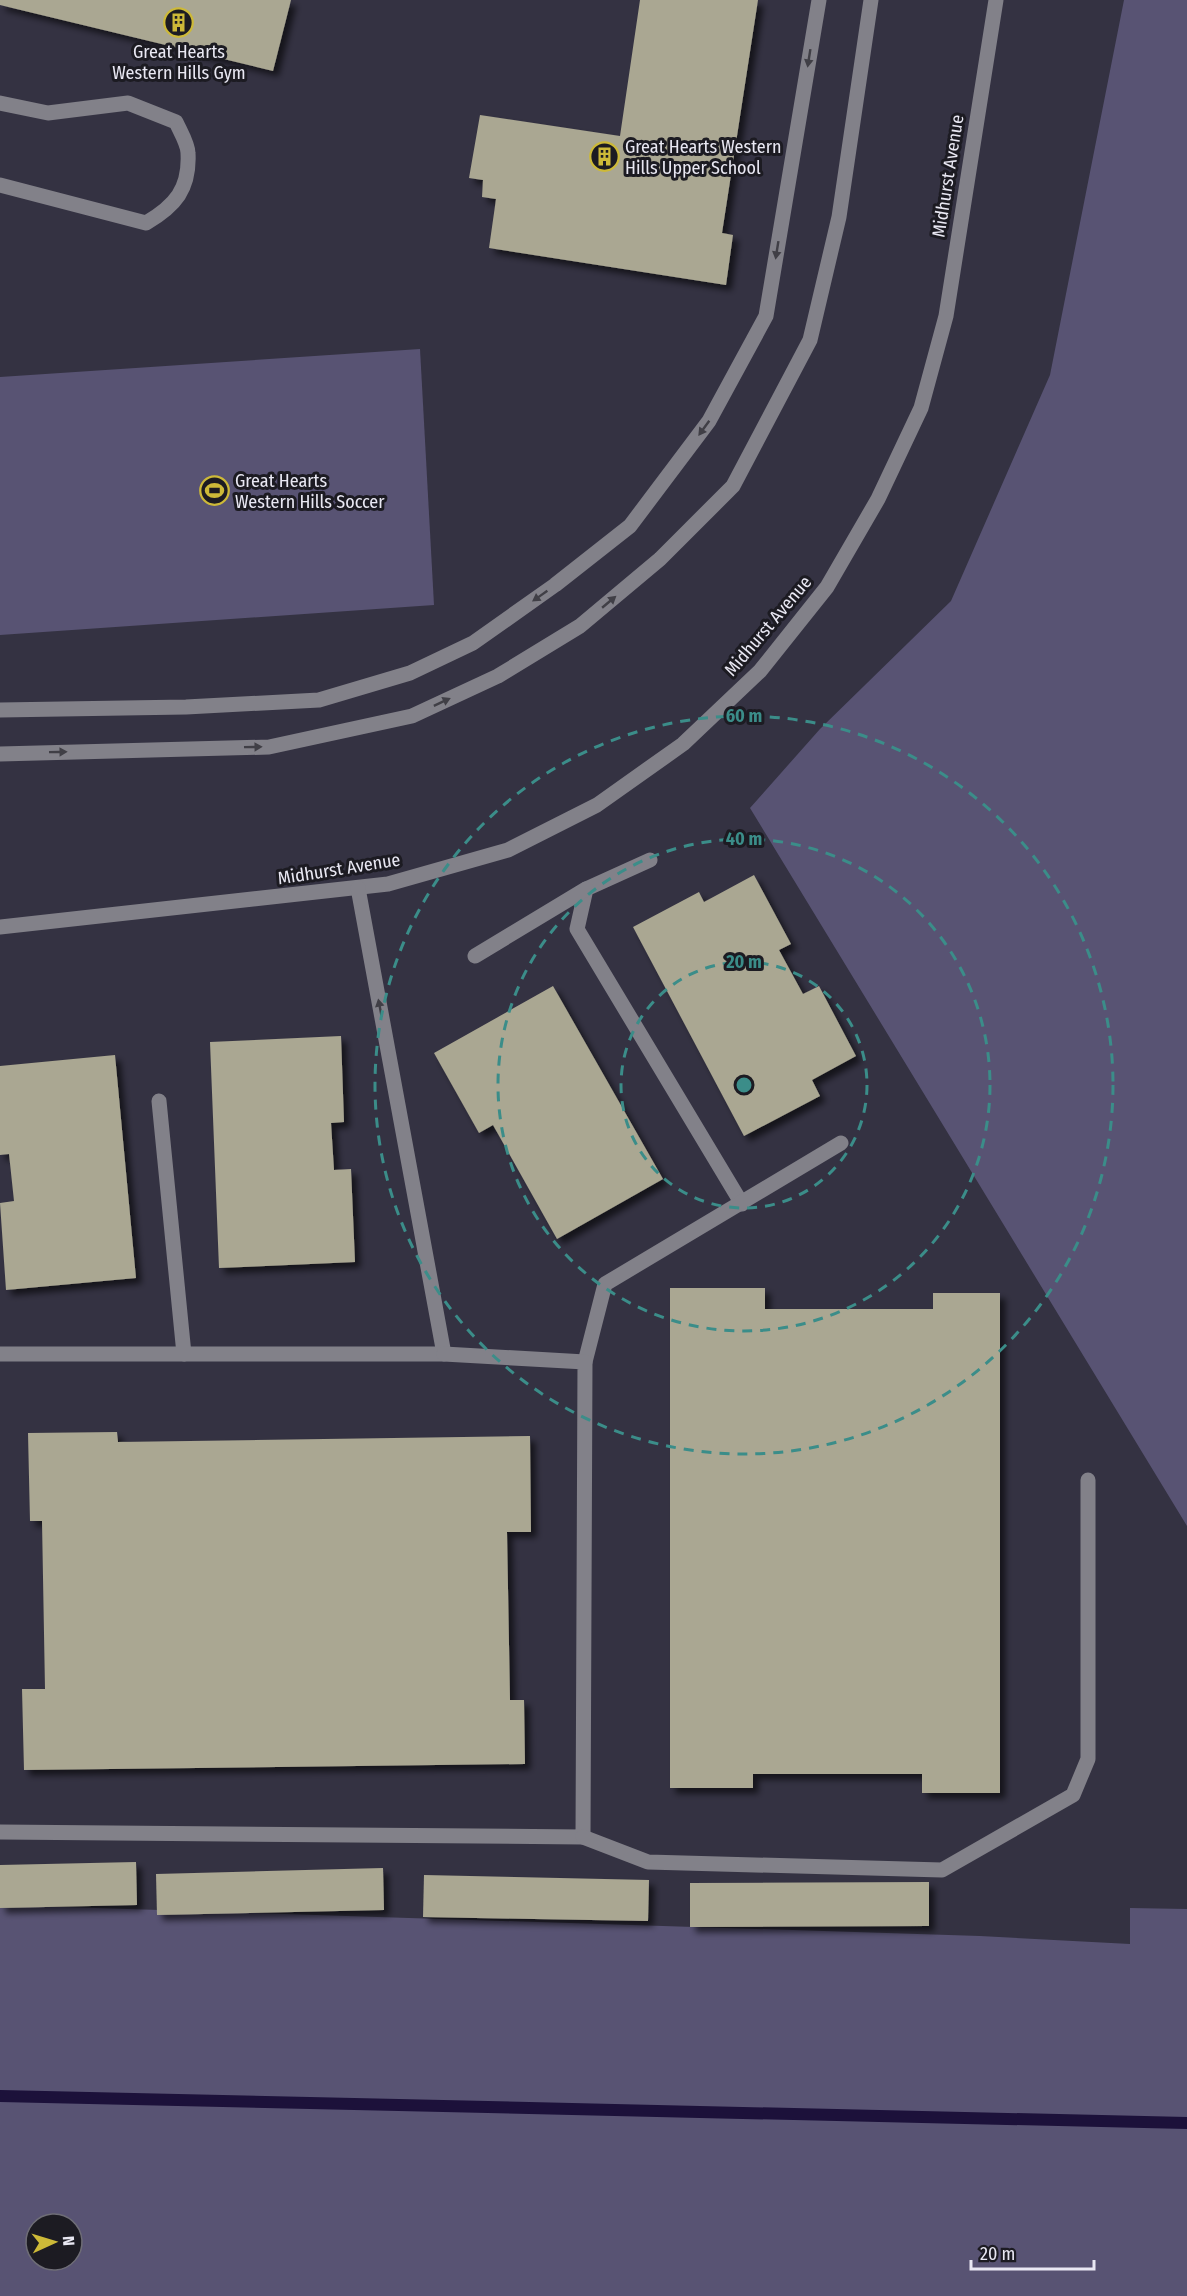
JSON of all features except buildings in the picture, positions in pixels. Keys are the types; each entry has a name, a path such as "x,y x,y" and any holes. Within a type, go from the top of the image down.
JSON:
{"street":[{"path":"0,710 186,707 319,700 410,673 473,643 555,585 630,526 709,422 766,316 819,0"},
{"path":"0,754 269,747 412,716 498,676 580,626 660,559 733,486 810,340 839,217 871,0"},
{"name":"Midhurst Avenue","path":"0,927 388,884 508,850 597,805 683,744 760,671 827,587 878,499 921,408 946,316 996,0"},
{"path":"0,103 48,113 128,103 176,122 189,152 184,188 170,209 146,223 0,185"},
{"path":"475,956 586,889 650,860"},
{"path":"358,888 444,1354"},
{"path":"586,889 577,929 742,1204"},
{"path":"159,1101 184,1354"},
{"path":"583,1837 585,1362 605,1284 841,1143"},
{"path":"0,1354 444,1354 585,1362"},
{"path":"0,1832 583,1837 648,1862 942,1870 1073,1795 1088,1759 1088,1480"}],"shaded area":[{"path":"1124,0 1187,0 1187,1526 750,808 820,729 951,601 1050,375"},
{"name":"Great Hearts Western Hills Soccer","path":"420,349 434,605 0,635 0,377"},
{"path":"0,1905 980,1936 1130,1944 1130,1908 1187,1909 1187,2296 0,2296"}],"waterway":[{"path":"0,2096 1187,2123"}],"place":[{"name":"Great Hearts Western Hills Gym","path":"179,23"},
{"name":"Great Hearts Western Hills Upper School","path":"604,157"},
{"name":"Great Hearts Western Hills Soccer","path":"214,491"}]}
